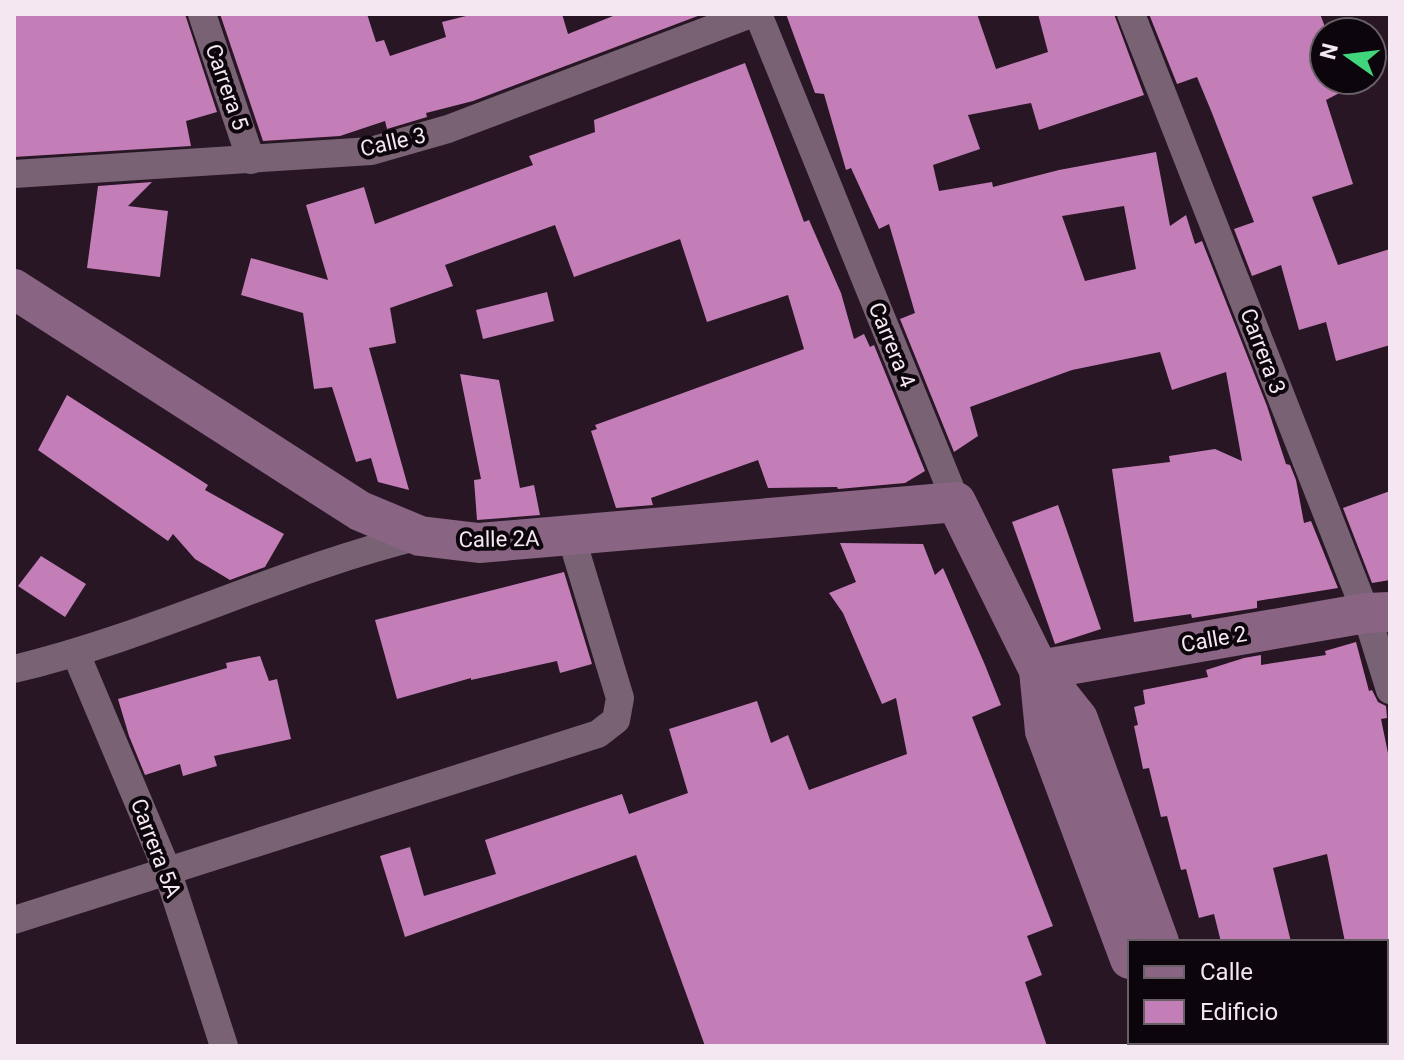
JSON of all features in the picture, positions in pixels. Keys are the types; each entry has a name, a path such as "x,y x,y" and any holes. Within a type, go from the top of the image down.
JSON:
{"street":[{"name":"Carrera 5","path":"202,14 251,160"},
{"name":"Calle 3","path":"14,174 371,151 448,129 751,14"},
{"name":"Carrera 4","path":"758,14 956,502 1039,670 1078,719 1158,940"},
{"name":"Carrera 3","path":"1131,14 1378,612 1390,690"},
{"name":"Calle 2A","path":"16,294 360,511 420,536 479,543 956,502"},
{"path":"14,669 76,654 364,550 420,536"},
{"path":"14,920 598,734 616,720 620,698 571,536"},
{"name":"Calle 2","path":"1039,670 1378,612"},
{"name":"Carrera 5A","path":"76,654 167,870 224,1046"},
{"name":"Carrera 4","path":"1039,670 1045,731 1128,954"}],"building":[{"path":"14,14 185,14 217,112 186,121 191,146 14,157"},
{"path":"220,14 367,14 376,42 384,40 390,56 446,37 442,22 474,14 562,14 568,34 618,14 703,14 473,101 426,113 427,117 387,129 385,121 340,136 263,141"},
{"path":"786,14 977,14 996,69 1048,52 1038,14 1114,14 1144,95 1039,130 1031,103 968,115 980,149 933,165 939,191 992,182 993,187 1059,170 1156,152 1170,226 1186,215 1195,244 1202,241 1267,406 1286,464 1290,465 1296,480 1304,523 1311,521 1338,588 1257,601 1257,608 1192,618 1191,614 1134,622 1112,469 1170,462 1169,456 1215,449 1242,461 1226,372 1172,390 1160,352 1072,370 970,407 978,436 954,452 900,319 915,313 889,224 879,229 851,168 846,170 824,94 815,93","holes":["1124,206 1136,269 1085,281 1062,216"]},
{"path":"1149,14 1320,14 1308,16 1308,96 1334,96 1326,100 1353,184 1312,197 1338,265 1390,249 1390,345 1336,361 1326,322 1299,330 1281,265 1252,276 1234,229 1254,222 1212,113 1197,77 1177,84"},
{"path":"745,63 804,222 809,220 841,293 854,339 864,334 870,347 874,345 925,471 905,483 838,489 768,488 758,460 651,498 653,505 616,508 591,431 597,429 595,425 804,349 788,295 707,322 680,239 574,277 555,225 445,265 453,286 390,308 396,343 369,348 409,490 378,482 371,458 356,462 332,387 314,389 303,313 241,295 251,258 328,280 306,205 364,187 375,224 533,165 529,156 595,132 594,120"},
{"path":"152,182 128,206 168,211 160,277 87,268 98,186"},
{"path":"547,292 554,321 483,339 476,310"},
{"path":"460,374 499,380 520,488 534,485 540,515 477,520 474,480 481,479"},
{"path":"67,395 208,485 205,490 284,534 265,567 230,580 195,559 173,534 168,541 38,450"},
{"path":"1390,491 1390,580 1372,583 1343,508"},
{"path":"1058,505 1101,629 1055,644 1012,522"},
{"path":"840,543 923,544 935,575 943,568 985,665 1001,705 972,717 1053,926 1027,936 1042,975 1025,982 1047,1046 705,1046 636,855 405,937 380,856 410,847 424,896 496,874 485,840 622,794 629,814 688,793 669,729 757,701 771,743 788,735 809,790 907,754 896,698 882,704 843,613 829,593 856,582"},
{"path":"41,556 86,584 65,617 18,586"},
{"path":"564,572 592,664 560,673 557,661 471,678 397,699 375,620"},
{"path":"1356,642 1369,691 1372,690 1378,702 1386,706 1387,718 1381,719 1390,763 1390,942 1345,940 1327,854 1273,868 1291,940 1220,940 1214,914 1199,918 1186,869 1181,870 1167,816 1161,817 1149,768 1143,769 1134,726 1138,725 1134,707 1145,704 1143,690 1208,677 1206,670 1244,658 1261,655 1261,665 1326,655 1325,651"},
{"path":"260,656 269,681 277,679 291,739 214,756 217,766 183,776 180,764 145,775 118,699 227,668 226,663"}]}
